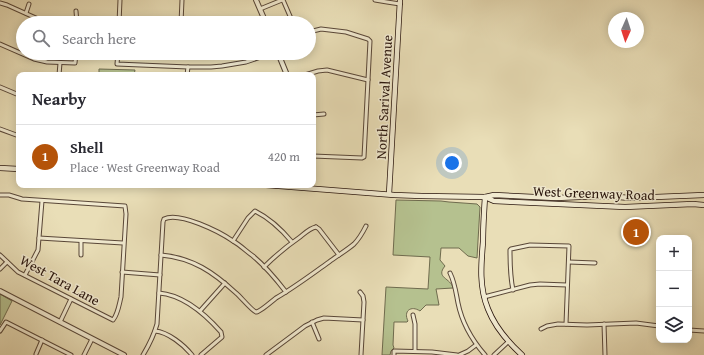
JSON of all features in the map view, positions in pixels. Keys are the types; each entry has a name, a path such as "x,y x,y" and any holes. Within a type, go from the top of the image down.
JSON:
{"main road":[{"name":"North Sarival Avenue","path":"389,194 400,2"},
{"path":"0,168 16,169"},
{"name":"West Greenway Road","path":"316,188 422,196 485,197 494,195 556,198 604,196 631,198 704,195"},
{"name":"West Greenway Road","path":"485,197 494,201 625,207 693,204 704,205"},
{"path":"485,197 481,270 484,297 487,308 495,324 508,342 522,355"}],"street":[{"path":"119,16 120,0"},
{"path":"181,16 182,0"},
{"path":"256,0 263,16"},
{"path":"260,9 282,0 290,16"},
{"path":"375,0 400,2"},
{"path":"0,3 33,16"},
{"path":"26,13 29,4"},
{"path":"76,11 76,16"},
{"path":"316,30 321,29 346,32 368,39 370,42 364,157 316,156"},
{"path":"0,44 16,51"},
{"path":"38,60 60,63 75,63 75,60"},
{"path":"117,60 117,64 188,67 211,67 237,64 254,60"},
{"path":"281,60 286,72"},
{"path":"59,72 60,63"},
{"path":"187,72 188,67"},
{"path":"315,72 327,70 368,80"},
{"path":"0,87 16,94"},
{"path":"316,115 324,114"},
{"path":"0,129 16,135"},
{"path":"0,195 9,195 22,199 42,201 125,206 126,214 122,272 160,275"},
{"path":"25,275 38,250 42,201"},
{"path":"233,241 255,210 280,229 292,242"},
{"path":"144,355 156,331 164,218 180,218 196,222 233,241 254,256 277,280 286,292"},
{"path":"264,267 273,257 316,225 339,255"},
{"path":"161,255 185,260 201,266 225,282 252,310 256,312 339,255 355,242 362,234 366,226"},
{"path":"39,238 123,243"},
{"path":"81,241 81,255"},
{"path":"513,290 510,280 511,249 530,245 569,246 566,324"},
{"name":"West Tara Lane","path":"0,255 18,272 113,320 116,317 119,308 122,272"},
{"path":"0,269 7,262"},
{"path":"569,262 595,262"},
{"path":"450,273 453,279 462,318 476,345 485,355"},
{"path":"200,311 225,282"},
{"path":"484,297 540,284 567,285"},
{"path":"0,291 124,355"},
{"path":"360,292 364,299 361,355"},
{"path":"159,293 184,301 200,311 222,332 222,337 200,355"},
{"path":"60,322 71,299"},
{"path":"413,315 416,324 415,351"},
{"path":"266,355 297,332 317,320 324,318 363,320"},
{"path":"0,332 6,322 71,355"},
{"path":"312,322 319,339"},
{"path":"541,330 547,326 558,324 587,325 636,323 656,326"},
{"path":"604,324 604,355"},
{"path":"692,330 704,331"},
{"path":"156,331 161,331 171,337 192,355"},
{"path":"84,355 92,339"},
{"path":"36,354 42,340"},
{"path":"494,355 508,342"},
{"path":"394,355 394,351 415,351 458,355 468,351 476,345"}],"green space":[{"path":"99,69 135,70 135,72 99,72"},
{"path":"396,200 441,201 477,204 480,207 477,258 468,256 459,248 441,248 440,260 445,266 442,273 453,288 436,289 439,305 426,305 420,311 417,309 411,309 406,314 407,322 394,322 394,348 390,355 382,355 386,287 428,289 430,257 393,255"},
{"path":"0,294 12,301 0,325"}],"place":[{"name":"Shell","path":"636,232"}]}
